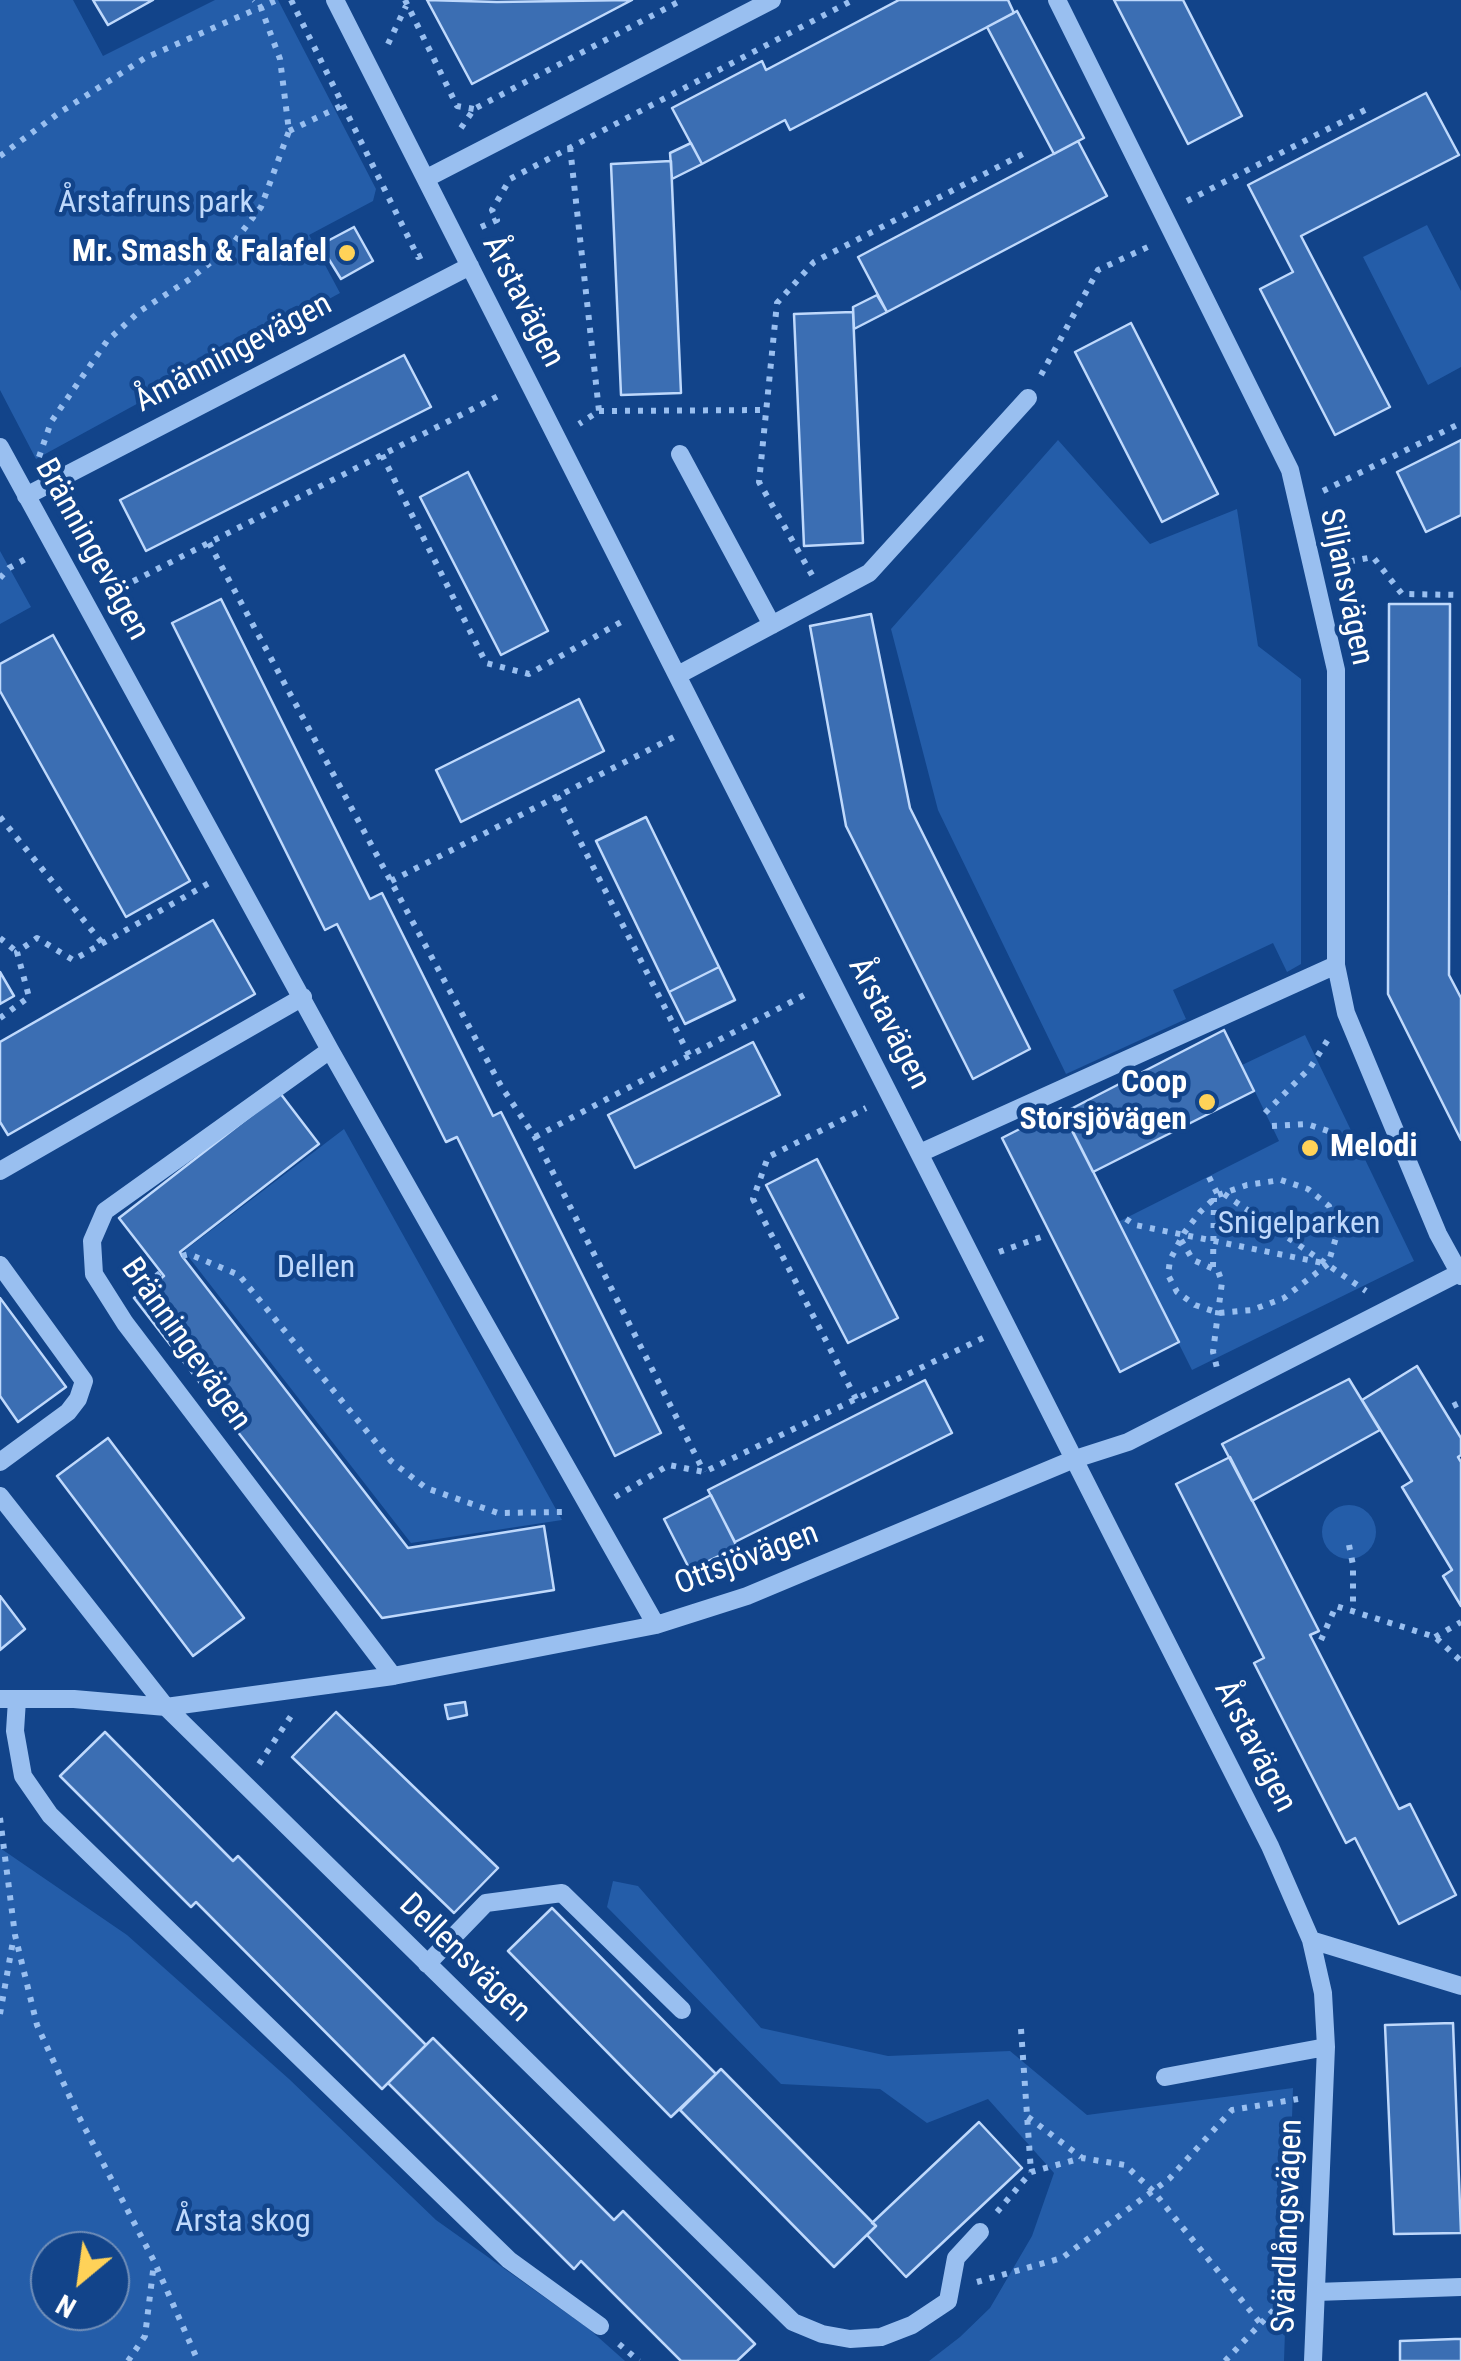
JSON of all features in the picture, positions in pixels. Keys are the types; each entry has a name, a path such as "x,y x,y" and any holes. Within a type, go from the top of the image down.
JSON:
{"street":[{"name":"Årstavägen","path":"335,0 1270,1846 1311,1940 1323,1993 1324,2094"},
{"path":"427,178 772,0"},
{"name":"Siljansvägen","path":"1057,0 1290,470 1336,670 1336,965 1346,1013 1438,1234 1460,1273"},
{"name":"Åmänningevägen","path":"26,496 470,266"},
{"path":"678,676 869,573 1028,398"},
{"name":"Bränningevägen","path":"0,447 330,1050 656,1626"},
{"path":"680,454 772,625"},
{"path":"920,1153 1336,965"},
{"path":"0,1171 303,997"},
{"name":"Bränningevägen","path":"330,1050 105,1211 92,1241 94,1274 125,1323 393,1676"},
{"path":"0,1265 84,1382 78,1400 68,1412 0,1462"},
{"name":"Ottsjövägen","path":"9,1700 74,1699 166,1707 393,1676 656,1626 748,1596 1072,1460 1128,1442 1460,1273"},
{"name":"Dellensvägen","path":"0,1496 166,1707 793,2322 822,2334 850,2339 881,2338 912,2326 948,2300"},
{"path":"9,1700 23,1776 50,1815 509,2260 600,2326"},
{"path":"427,1964 486,1903 562,1893 682,2010"},
{"path":"1311,1940 1461,1986"},
{"path":"1165,2077 1326,2047"},
{"name":"Svärdlångsvägen","path":"1313,2361 1324,2094"},
{"path":"948,2300 956,2258 980,2232"},
{"path":"1316,2292 1461,2287"}],"path":[{"path":"26,496 50,422 107,341 140,310 190,279 231,246 262,207 290,130 280,58 261,8 254,0"},
{"path":"0,156 59,112 144,58 277,0"},
{"path":"292,0 418,257"},
{"path":"404,0 457,106 474,109 682,0"},
{"path":"496,220 492,210 510,179 853,0"},
{"path":"290,130 341,106"},
{"path":"1164,213 1369,108"},
{"path":"570,148 599,411"},
{"path":"825,598 758,482 777,303 814,262 1023,154"},
{"path":"1028,398 1098,270 1175,235"},
{"path":"86,606 529,380"},
{"path":"558,438 599,411 766,410"},
{"path":"1297,503 1461,423"},
{"path":"382,455 486,663 529,674 644,610"},
{"path":"208,543 500,1086 535,1137 704,1472"},
{"path":"0,578 9,568 53,544"},
{"path":"1374,557 1402,594 1461,595"},
{"path":"390,882 703,722"},
{"path":"558,796 689,1056"},
{"path":"0,817 104,944"},
{"path":"0,832 16,834"},
{"path":"17,952 37,938 74,960 230,870"},
{"path":"0,938 17,952 29,997 0,1018"},
{"path":"535,1137 832,980"},
{"path":"1265,1113 1310,1068 1346,1013"},
{"path":"856,1399 753,1199 768,1157 891,1096"},
{"path":"1272,1126 1307,1124 1364,1142 1395,1132"},
{"path":"1209,1177 1218,1196 1213,1267 1222,1282 1213,1352 1225,1393"},
{"path":"1281,1180 1308,1190 1329,1206 1338,1231 1328,1264 1284,1298 1252,1310 1218,1313 1176,1292 1168,1276 1170,1260 1182,1237 1218,1196 1246,1184 1281,1180"},
{"path":"1218,1196 1366,1291 1379,1314"},
{"path":"1126,1218 1135,1225 1182,1237 1328,1264"},
{"path":"974,1261 1044,1236"},
{"path":"1182,1237 1193,1260 1213,1267"},
{"path":"182,1256 189,1254 238,1275 391,1461 426,1488 498,1513 591,1511 669,1466 704,1472 1007,1327"},
{"path":"1453,1406 1461,1402"},
{"path":"1349,1545 1354,1565 1353,1610"},
{"path":"1321,1640 1336,1606 1435,1638 1461,1662"},
{"path":"1435,1638 1461,1622"},
{"path":"261,1759 276,1737"},
{"path":"0,1818 14,1935 37,2025 78,2115 154,2262 198,2361"},
{"path":"0,2014 14,1935"},
{"path":"1021,2030 1031,2172"},
{"path":"948,2300 980,2280 1062,2258 1168,2179 1232,2110 1324,2094"},
{"path":"1027,2116 1082,2158"},
{"path":"980,2232 1031,2172 1082,2158 1125,2165 1153,2191 1261,2324"},
{"path":"128,2361 145,2336 154,2262"},
{"path":"1225,2361 1286,2297 1316,2292"}],"green space":[{"name":"Årstafruns park","path":"0,0 73,0 103,56 215,0 278,0 376,189 373,201 309,235 340,293 36,459 0,390"},
{"path":"1427,225 1461,291 1461,367 1428,385 1363,257"},
{"path":"1058,440 1150,544 1237,509 1258,646 1301,679 1301,964 1287,972 1273,943 1173,990 1186,1019 1066,1074 938,810 891,629"},
{"path":"0,551 31,607 0,624"},
{"name":"Snigelparken","path":"1305,1035 1414,1261 1192,1370 1118,1222 1279,1141 1242,1065"},
{"name":"Dellen","path":"344,1129 562,1520 411,1543 184,1251"},
{"path":"1349,1505 1368,1513 1376,1532 1368,1551 1349,1559 1330,1551 1322,1532 1330,1513"},
{"name":"Årsta skog","path":"0,1848 127,1935 289,2079 436,2220 589,2329 625,2361 0,2361"},
{"path":"613,1881 638,1886 761,2028 888,2056 1010,2051 1087,2115 1293,2088 1284,2361 929,2361 990,2308 1032,2236 1054,2173 988,2099 927,2123 880,2089 781,2084 607,1907"}],"building":[{"path":"93,0 153,0 108,25"},
{"path":"427,0 497,2 632,0 472,84"},
{"path":"899,0 1008,0 1014,13 790,130 785,120 702,164 672,108 762,61 766,70"},
{"path":"1114,0 1183,0 1242,116 1188,144"},
{"path":"1017,11 1084,138 1054,154 987,27"},
{"path":"1426,93 1459,155 1301,236 1390,407 1335,435 1260,289 1293,272 1248,185"},
{"path":"1078,141 1107,196 887,312 858,257"},
{"path":"691,143 702,164 672,179 670,153"},
{"path":"671,161 681,393 621,395 611,164"},
{"name":"Mr. Smash & Falafel","path":"354,227 373,261 341,279 320,245"},
{"path":"877,295 887,312 854,329 853,307"},
{"path":"853,312 863,543 804,546 794,314"},
{"path":"1131,323 1218,494 1162,522 1075,352"},
{"path":"404,355 431,407 146,551 120,500"},
{"path":"1461,440 1461,515 1426,532 1397,472"},
{"path":"468,472 548,631 501,655 420,497"},
{"path":"221,599 370,899 382,893 493,1116 501,1112 661,1433 615,1456 457,1137 446,1142 337,924 325,930 172,623"},
{"path":"1389,604 1450,604 1449,975 1461,998 1461,1140 1388,994"},
{"path":"871,614 910,808 1030,1049 973,1079 846,826 810,626"},
{"path":"53,635 190,881 126,917 0,691 0,664"},
{"path":"579,699 604,751 461,822 436,770"},
{"path":"646,817 719,967 669,992 596,841"},
{"path":"213,920 255,994 8,1135 0,1122 0,1042"},
{"path":"719,967 735,1000 685,1024 669,992"},
{"path":"0,972 14,996 0,1004"},
{"path":"1224,1030 1254,1091 1093,1172 1063,1113"},
{"path":"753,1042 780,1095 635,1168 608,1115"},
{"path":"280,1093 319,1144 180,1252 182,1256 408,1548 544,1526 554,1590 382,1618 134,1298 164,1276 119,1218"},
{"path":"1061,1108 1179,1342 1120,1372 1002,1138"},
{"path":"817,1159 898,1318 848,1343 766,1185"},
{"path":"0,1298 66,1387 18,1422 0,1396"},
{"path":"1417,1366 1461,1438 1461,1606 1443,1576 1452,1570 1402,1487 1412,1481 1362,1400"},
{"path":"1349,1379 1380,1430 1252,1501 1222,1444"},
{"path":"925,1380 952,1433 735,1542 708,1490"},
{"path":"108,1438 244,1618 193,1656 57,1476"},
{"path":"1230,1457 1319,1631 1310,1635 1399,1809 1410,1804 1456,1895 1399,1924 1355,1838 1346,1843 1254,1663 1264,1658 1176,1484"},
{"path":"711,1495 737,1547 690,1570 664,1519"},
{"path":"0,1596 25,1629 0,1650"},
{"path":"465,1702 467,1715 448,1719 445,1705"},
{"path":"336,1712 498,1868 454,1913 292,1757"},
{"path":"105,1732 233,1861 238,1856 426,2045 382,2089 196,1902 191,1907 60,1776"},
{"path":"552,1908 716,2074 671,2117 508,1951"},
{"path":"1453,2023 1461,2233 1394,2234 1385,2025"},
{"path":"433,2038 614,2220 623,2211 755,2344 737,2361 681,2361 581,2261 574,2269 388,2083"},
{"path":"721,2069 876,2226 834,2267 680,2110"},
{"path":"979,2122 1022,2168 906,2277 867,2235 876,2226 872,2223"},
{"path":"1461,2339 1461,2361 1400,2361 1400,2341"}],"place":[{"name":"Mr. Smash & Falafel","path":"347,253"},
{"name":"Coop Storsjövägen","path":"1207,1102"},
{"name":"Melodi","path":"1310,1148"}]}
